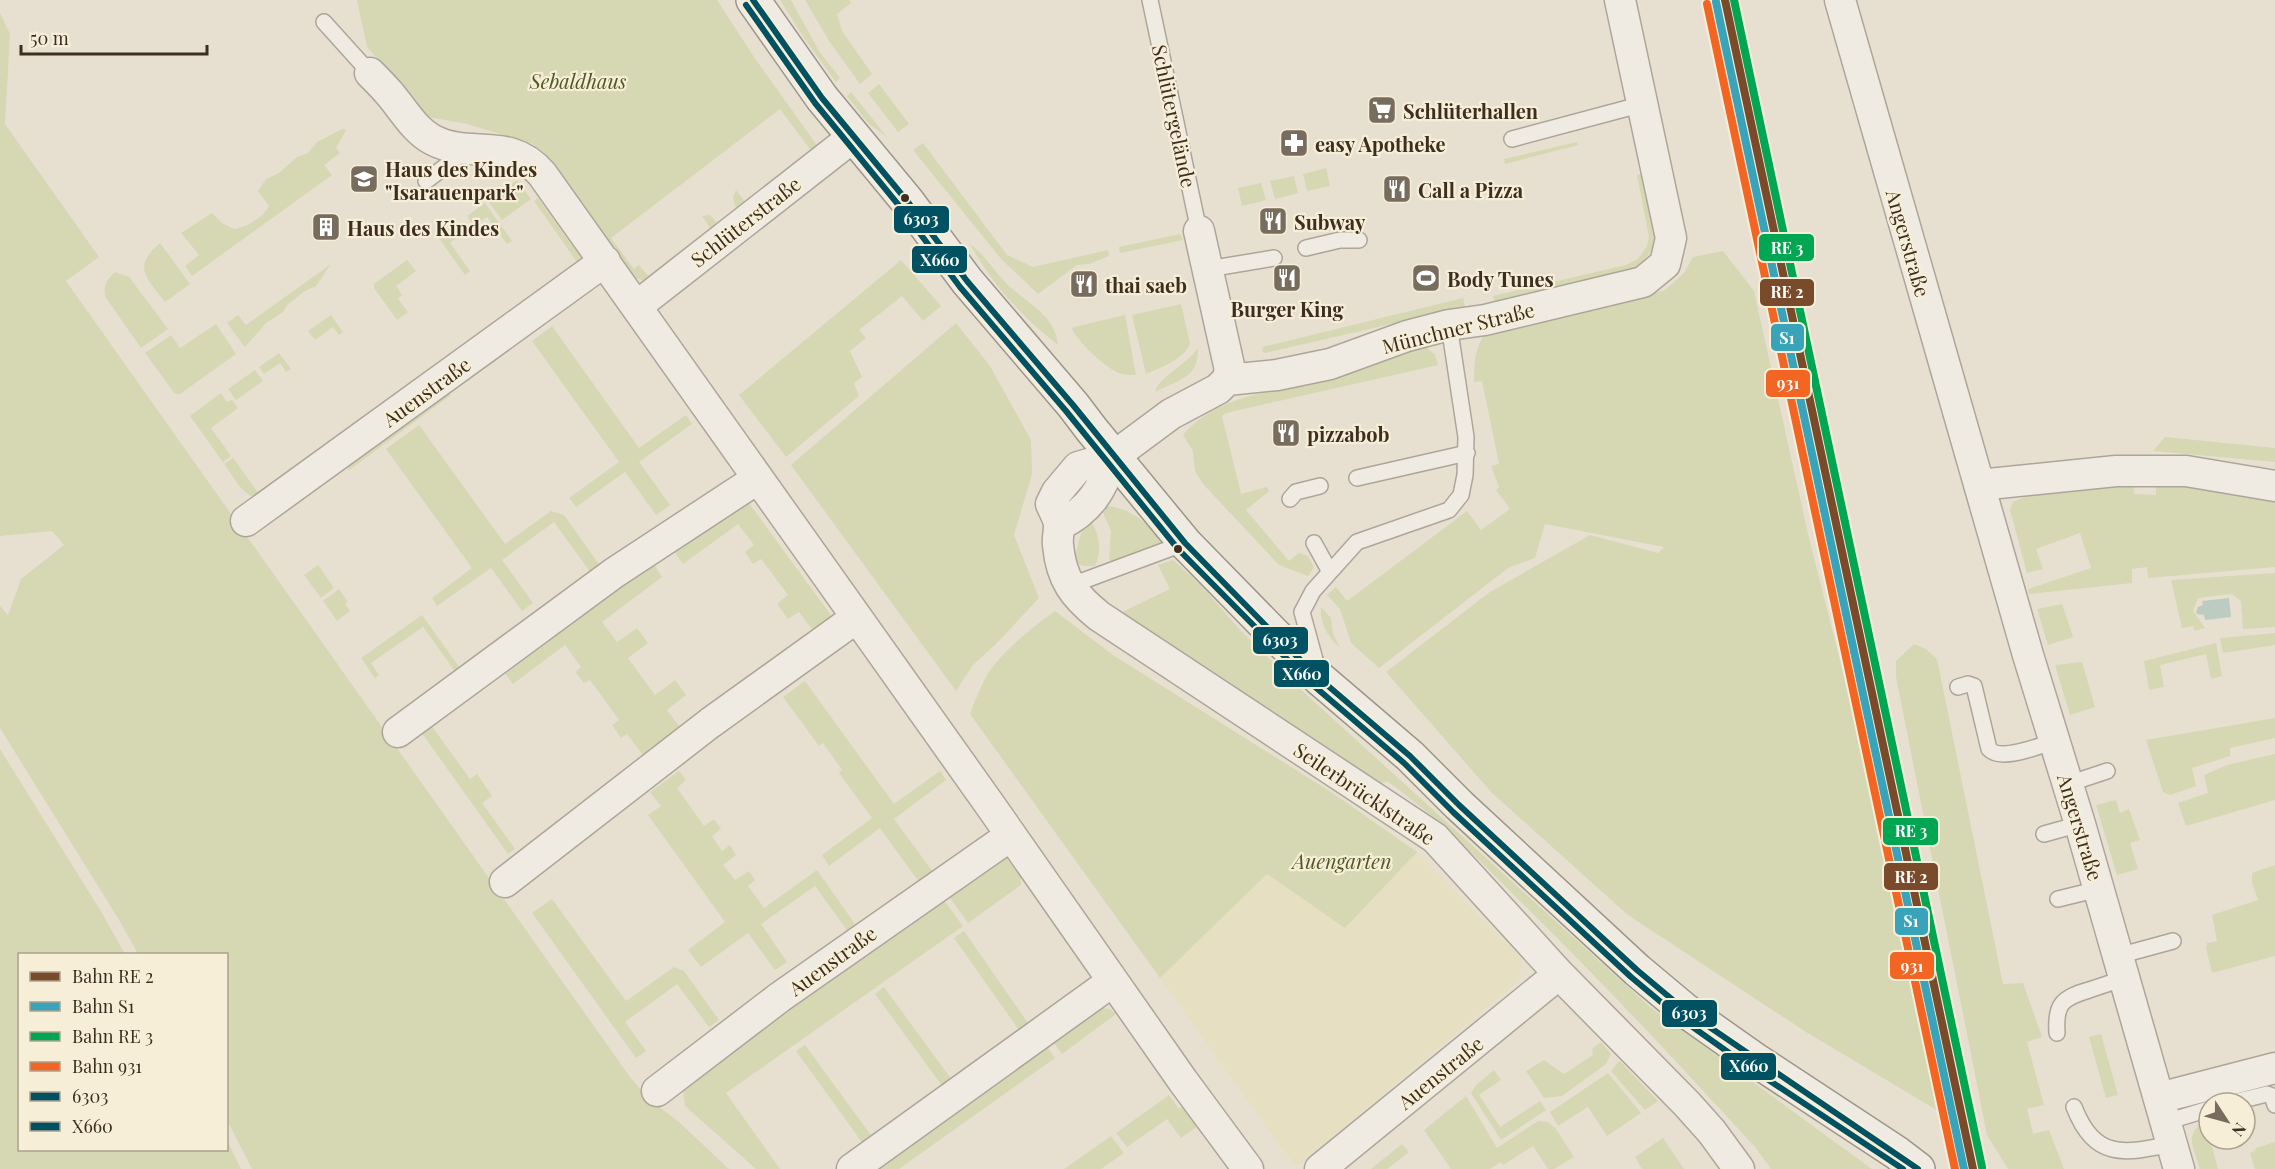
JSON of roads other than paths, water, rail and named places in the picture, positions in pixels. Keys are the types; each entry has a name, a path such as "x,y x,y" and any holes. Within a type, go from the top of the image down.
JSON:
{"main road":[{"path":"753,0 822,98 908,202 967,281 1073,405 1113,457 1185,543 1320,679 1410,756 1459,805 1637,970 1707,1027 1918,1169"}],"street":[{"name":"Münchner Straße","path":"1113,457 1171,414 1208,394 1227,380 1277,375 1330,364 1407,336 1449,325 1485,320 1643,282 1665,264 1671,238 1620,0"},
{"name":"Angerstraße","path":"1840,0 2028,655 2099,888 2169,1133"},
{"path":"369,73 422,134 452,147 502,150 516,154 534,165 605,261 1183,1081 1248,1169"},
{"name":"Schlüterstraße","path":"637,306 853,137"},
{"path":"1199,231 1230,370 1227,380"},
{"name":"Auenstraße","path":"246,521 605,261"},
{"name":"Seilerbrücklstraße","path":"1113,457 1096,496 1071,519 1059,525 1060,562 1069,586 1083,603 1099,616 1435,838 1559,974 1687,1104 1712,1132 1739,1169"},
{"path":"1979,485 2116,471 2186,471 2275,486"},
{"path":"398,732 614,573 757,478"},
{"path":"505,882 710,723 856,618"},
{"name":"Auenstraße","path":"657,1091 780,997 1010,836"},
{"name":"Auenstraße","path":"1320,1169 1559,974"},
{"path":"852,1169 1113,981"},
{"path":"2169,1133 2275,1068"}],"lane":[{"name":"Schlütergelände","path":"1150,0 1199,231"},
{"path":"324,22 369,73"},
{"path":"1512,139 1642,104"},
{"path":"426,181 470,148"},
{"path":"1306,248 1340,240 1359,240"},
{"path":"1208,269 1274,258"},
{"path":"1320,679 1302,612 1313,591 1357,542 1449,510 1461,495 1466,475 1467,453 1449,325"},
{"path":"1357,478 1467,453"},
{"path":"1290,499 1296,492 1320,486"},
{"path":"1069,586 1185,543"},
{"path":"1314,543 1330,572"},
{"path":"1958,687 1968,684 1974,686 1989,749 1995,754 2005,755 2055,741"},
{"path":"2068,784 2107,771"},
{"path":"2044,834 2080,825"},
{"path":"2058,899 2099,888"},
{"path":"2057,1033 2056,1020 2062,1002 2121,967 2173,941"},
{"path":"2257,1096 2267,1094 2272,1096 2275,1105"},
{"path":"2074,1107 2090,1137 2108,1149 2133,1151 2197,1116"}],"rail line":[{"name":"S1","path":"1716,2 1964,1169"},
{"name":"931","path":"1707,4 1955,1169"}],"place":[{"name":"Schlüterhallen","path":"1382,110"},
{"name":"easy Apotheke","path":"1294,143"},
{"name":"Haus des Kindes \"Isarauenpark\"","path":"364,179"},
{"name":"Call a Pizza","path":"1397,189"},
{"name":"Subway","path":"1273,221"},
{"name":"Haus des Kindes","path":"326,227"},
{"name":"Burger King","path":"1287,278"},
{"name":"Body Tunes","path":"1426,278"},
{"name":"thai saeb","path":"1084,284"},
{"name":"pizzabob","path":"1286,433"}],"park label":[{"name":"Sebaldhaus","path":"578,80"},
{"name":"Auengarten","path":"1342,860"}]}
